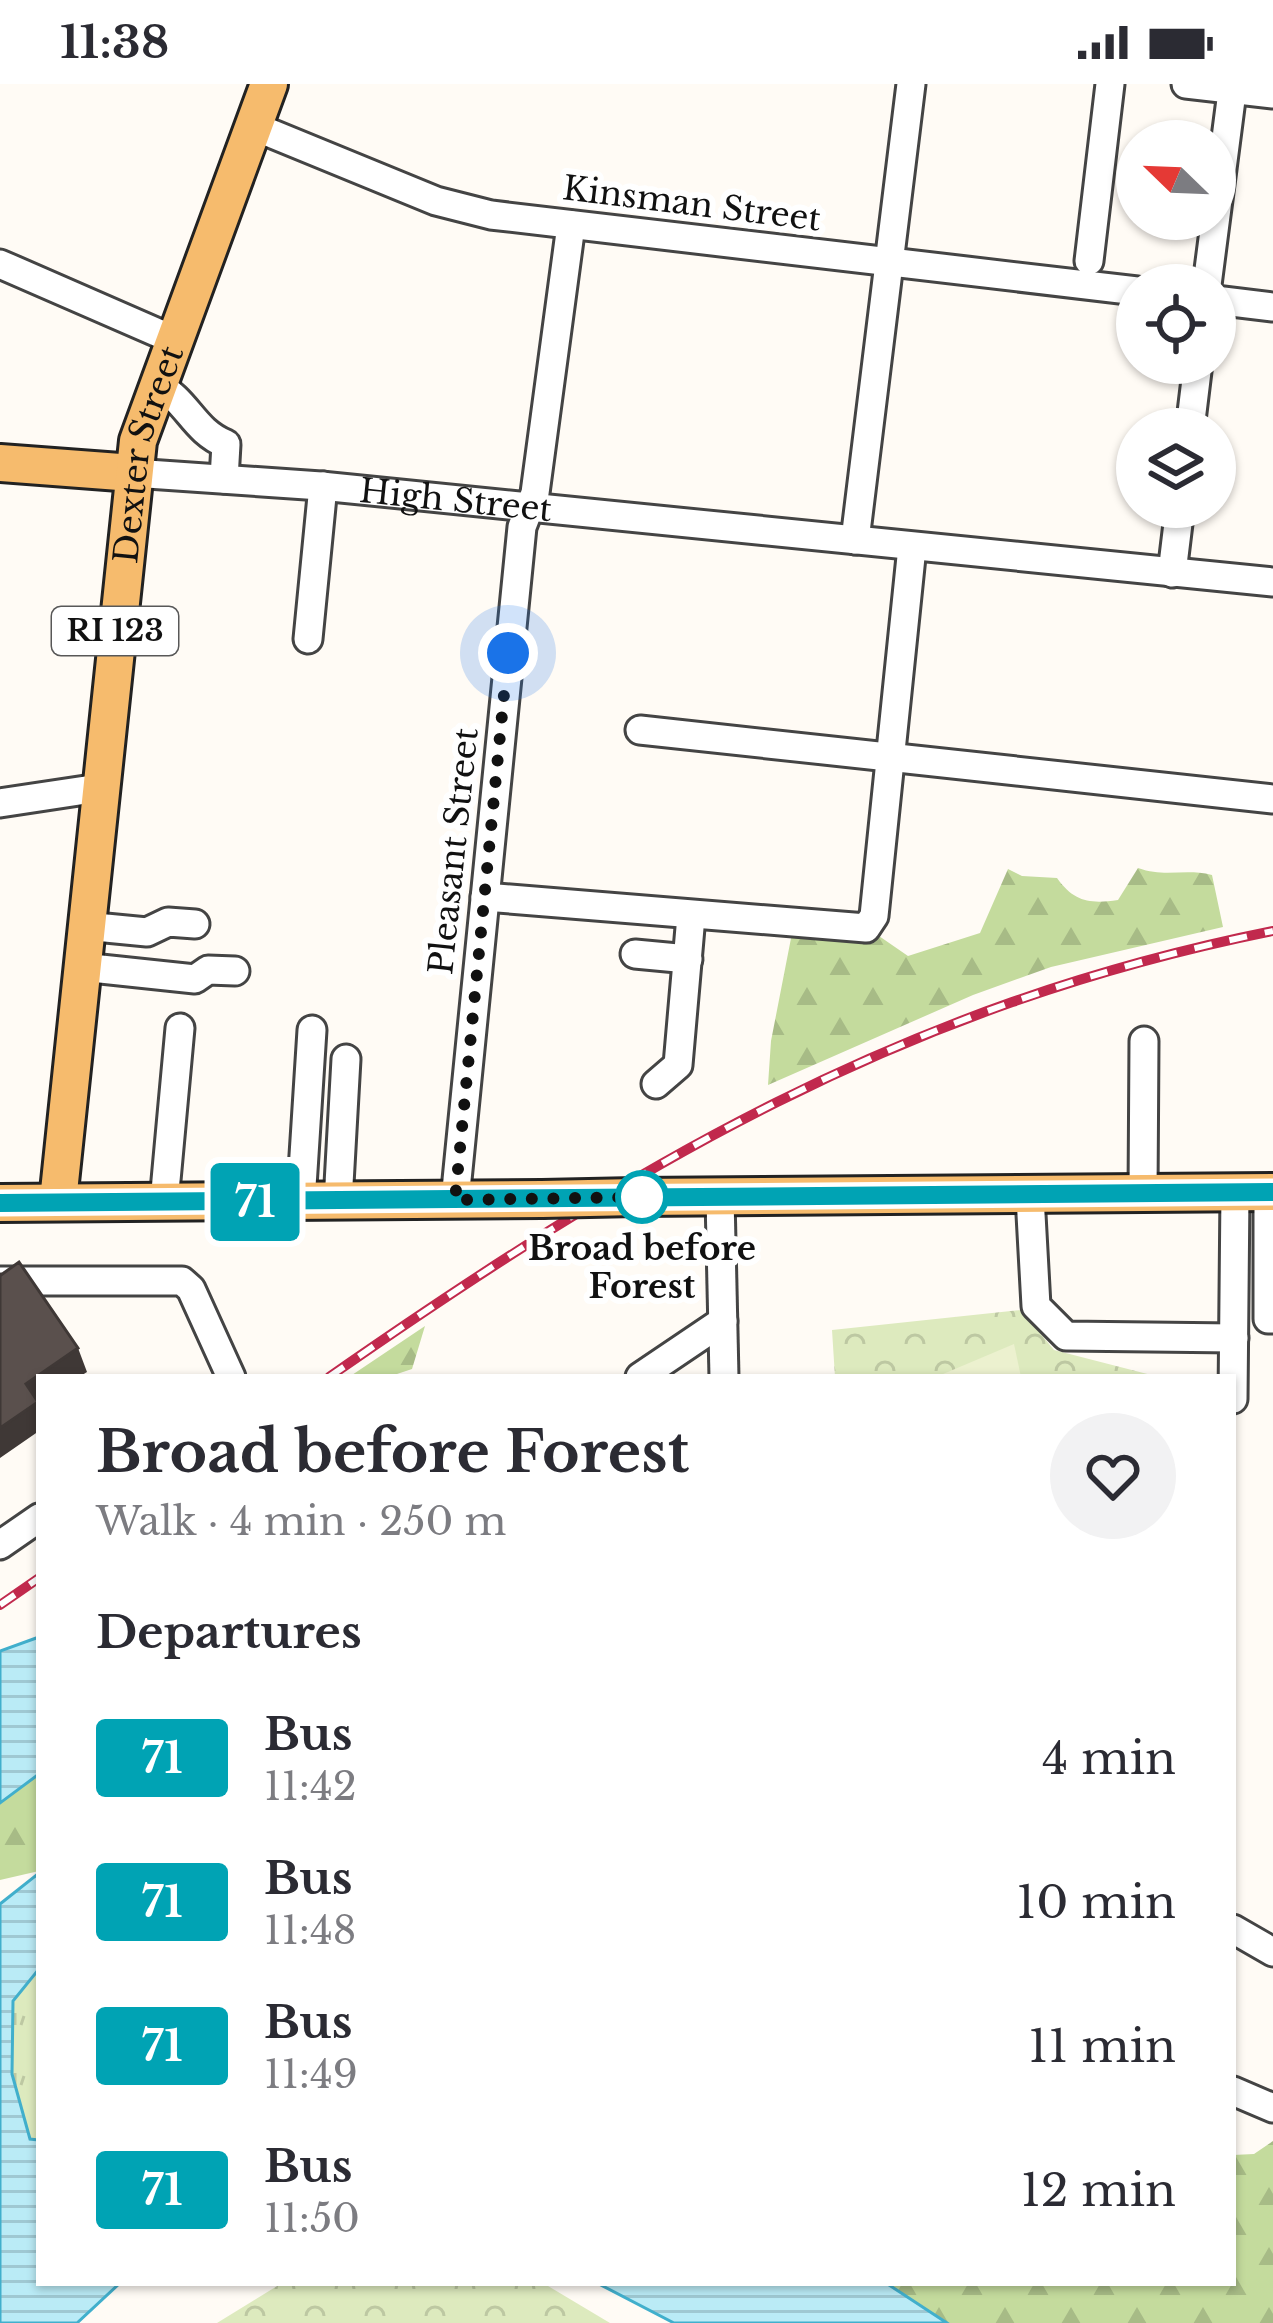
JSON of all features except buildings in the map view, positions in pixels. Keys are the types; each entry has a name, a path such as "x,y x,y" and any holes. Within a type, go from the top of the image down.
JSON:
{"main road":[{"name":"Dexter Street","path":"58,1201 133,473 172,339 269,84"},
{"name":"High Street","path":"0,463 133,473"},
{"path":"0,1203 1259,1192"}],"street":[{"path":"855,540 911,84"},
{"path":"1089,261 1110,84"},
{"path":"1186,84 1273,94"},
{"path":"1211,264 1232,87"},
{"name":"Kinsman Street","path":"254,126 436,201 490,215 1116,289"},
{"name":"Pleasant Street","path":"455,1200 522,527 531,508 571,225"},
{"path":"0,264 172,339"},
{"path":"1236,303 1273,308"},
{"path":"156,386 180,396 196,426 226,444 224,479"},
{"name":"High Street","path":"133,473 323,486 1273,582"},
{"path":"308,639 323,486"},
{"path":"1172,573 1177,528"},
{"path":"485,897 866,928 874,916 912,547"},
{"path":"640,730 1273,799"},
{"path":"0,803 100,788"},
{"path":"656,1084 679,1065 691,916"},
{"path":"86,926 147,932 168,922 195,924"},
{"path":"634,954 688,959"},
{"path":"82,967 195,979 208,970 236,971"},
{"path":"164,1202 179,1028"},
{"path":"301,1202 312,1030"},
{"path":"1144,1041 1144,1194"},
{"path":"338,1202 346,1059"},
{"path":"1259,1192 1268,1319 1273,1319"},
{"path":"1233,1374 1234,1338 1259,1192"},
{"path":"1030,1196 1036,1306 1066,1336 1234,1338"},
{"path":"721,1198 724,1374"},
{"path":"0,1281 81,1277 182,1281 191,1288 231,1374"},
{"path":"645,1374 723,1322"},
{"path":"0,1545 36,1520"},
{"path":"1236,1931 1273,1952"},
{"path":"1236,2092 1273,2108"}],"green space":[{"path":"1138,868 1212,875 1223,927 1051,967 973,995 768,1085 771,1041 793,928 875,925 879,936 908,956 980,933 1008,869 1022,876 1057,878 1076,897 1099,902 1118,900"},
{"path":"1021,1310 1054,1350 1147,1374 835,1374 832,1330"},
{"path":"425,1326 412,1369 397,1374 353,1374"},
{"path":"1014,1344 1020,1374 943,1374"},
{"path":"36,1746 36,1872 0,1880 0,1759"},
{"path":"36,1965 36,2149 15,2121 6,2036 19,1982"},
{"path":"1273,2141 1273,2323 927,2323 874,2286 1236,2286 1236,2155 1254,2154"},
{"path":"277,2286 548,2286 610,2323 217,2323"}],"water":[{"path":"36,1638 36,1776 0,1803 0,1651"},
{"path":"36,1875 36,1973 13,2001 12,2074 30,2139 36,2140 36,2286 117,2286 77,2323 0,2323 0,1904"},
{"path":"603,2286 891,2286 947,2323 674,2323"}],"railway":[{"path":"333,1374 553,1228 777,1102 892,1049 1012,1002 1139,963 1273,931"},
{"path":"0,1605 36,1580"}],"bus line":[{"name":"71","path":"0,1203 1273,1192"}],"place":[{"name":"Broad before Forest","path":"642,1197"}],"route":[{"path":"508,653 455,1200 642,1197"}]}
